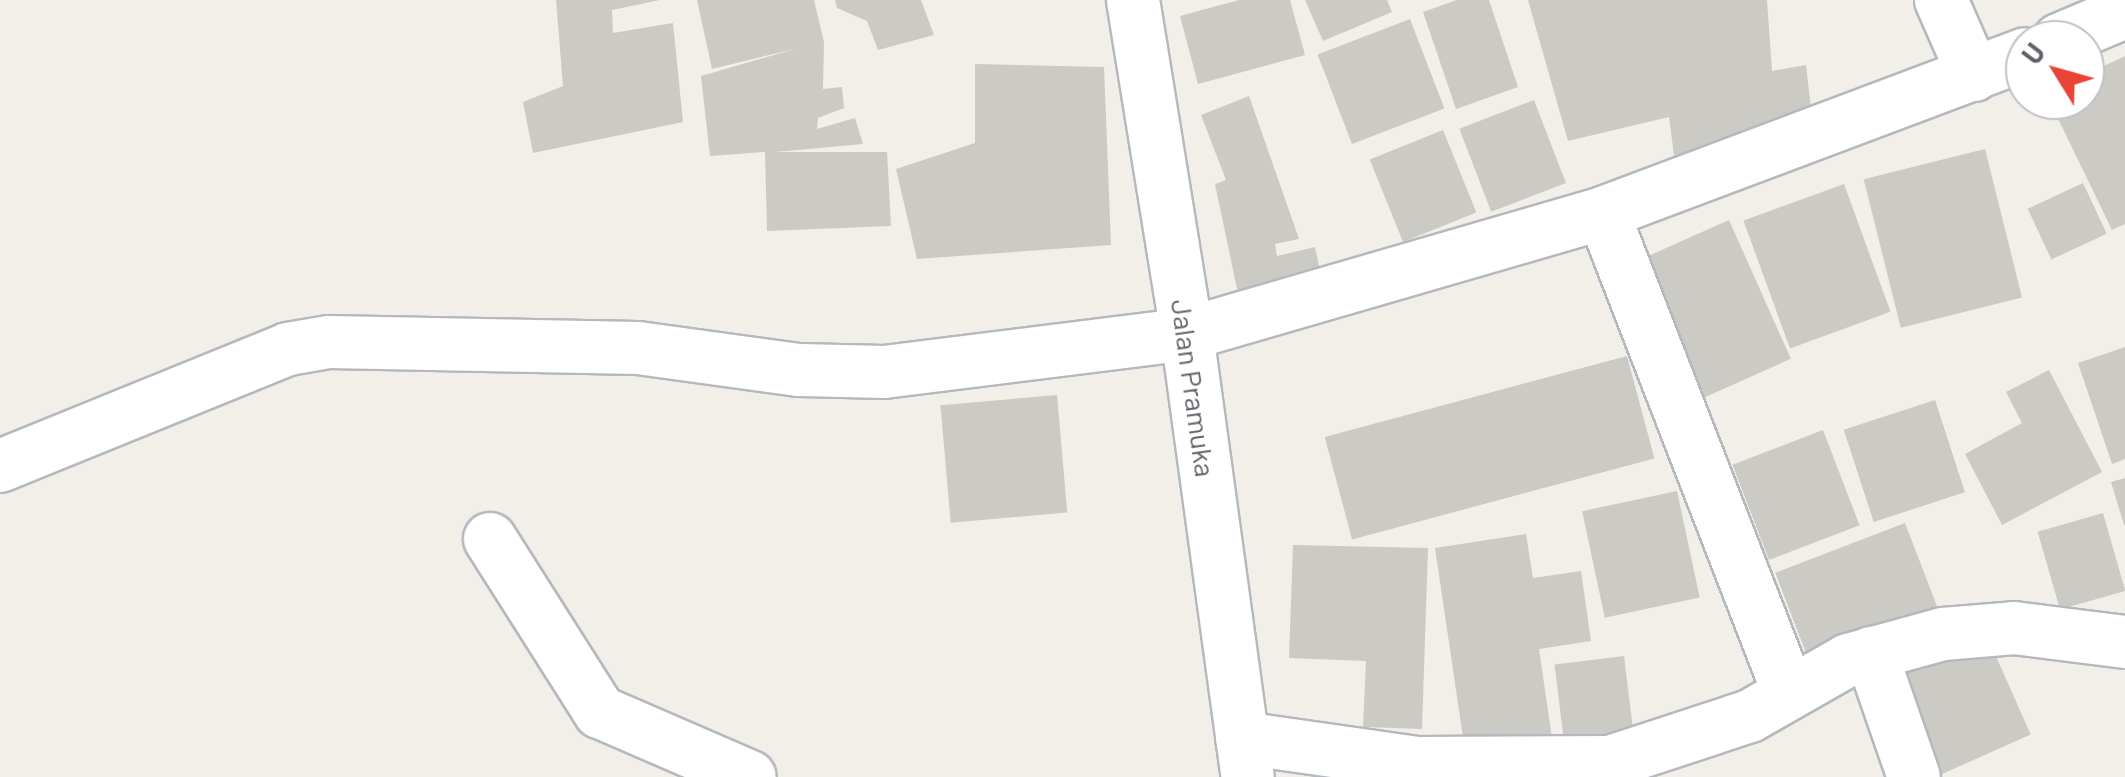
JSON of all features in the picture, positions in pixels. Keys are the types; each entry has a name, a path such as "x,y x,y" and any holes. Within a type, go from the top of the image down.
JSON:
{"street":[{"name":"Jalan Pramuka","path":"1133,0 1188,334 1245,758"},
{"path":"1941,0 1974,75"},
{"path":"0,466 288,348 329,342 638,348 798,370 884,372 1188,334 1603,214 2005,62"},
{"path":"1603,214 1790,693"},
{"path":"490,540 600,712 750,777"},
{"path":"1245,758 1417,763 1610,762 1750,716 1871,653 1943,634 2014,628 2125,642"},
{"path":"1871,653 1914,777"}],"building":[{"path":"556,0 660,0 612,10 613,33 673,23 683,122 533,153 523,102 563,86"},
{"path":"697,0 814,0 824,42 823,89 842,87 844,108 818,118 817,129 855,118 863,144 775,152 887,152 891,226 767,231 765,152 710,156 701,76 798,48 712,69"},
{"path":"835,0 921,0 934,35 878,50 867,21 837,8"},
{"path":"1239,0 1290,0 1305,55 1198,84 1180,16"},
{"path":"1305,0 1387,0 1392,12 1323,41"},
{"path":"1457,0 1489,0 1518,87 1456,109 1423,12"},
{"path":"1528,0 1767,0 1772,71 1806,65 1813,126 1674,155 1669,117 1568,141"},
{"path":"1410,19 1444,109 1352,144 1318,54"},
{"path":"2125,56 2125,224 2112,230 2059,120 2105,120 2105,66"},
{"path":"975,64 1104,67 1111,245 917,259 896,169 975,143"},
{"path":"1249,96 1299,239 1275,244 1277,256 1315,247 1324,289 1241,308 1215,184 1226,180 1201,115"},
{"path":"1534,100 1566,183 1491,212 1459,129"},
{"path":"1443,130 1476,213 1403,242 1370,160"},
{"path":"1985,149 2022,297 1901,328 1864,179"},
{"path":"2083,183 2107,234 2051,260 2028,209"},
{"path":"1844,184 1891,312 1790,348 1743,221"},
{"path":"1729,220 1791,359 1694,402 1632,263"},
{"path":"2125,347 2125,459 2112,464 2078,363"},
{"path":"1627,356 1654,458 1352,539 1325,437"},
{"path":"2049,370 2102,472 2002,525 1965,454 2022,423 2006,392"},
{"path":"1057,395 1067,513 951,523 940,405"},
{"path":"1935,400 1965,492 1874,522 1844,430"},
{"path":"1823,430 1860,525 1769,560 1732,465"},
{"path":"2125,478 2125,525 2124,525 2111,482"},
{"path":"1677,491 1700,598 1605,618 1582,511"},
{"path":"2103,513 2125,591 2060,610 2038,532"},
{"path":"1905,523 1939,613 1810,662 1775,573"},
{"path":"1526,534 1533,578 1581,571 1591,641 1539,649 1552,738 1465,751 1435,548"},
{"path":"1293,545 1428,548 1422,729 1363,727 1366,661 1289,658"},
{"path":"1986,634 2031,734 1935,777 1890,677"},
{"path":"1624,656 1634,734 1564,743 1555,665"}]}
